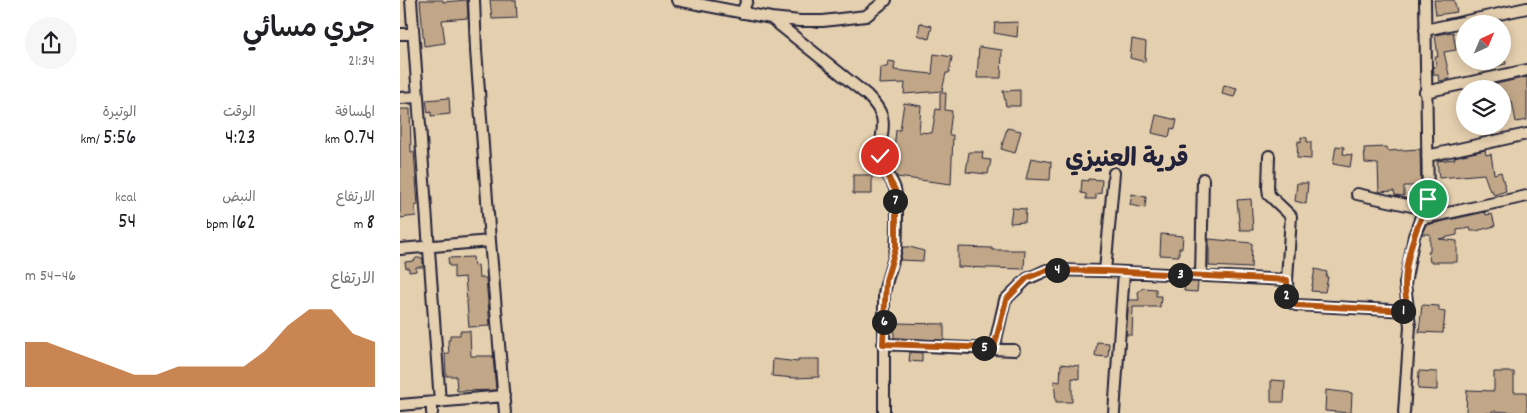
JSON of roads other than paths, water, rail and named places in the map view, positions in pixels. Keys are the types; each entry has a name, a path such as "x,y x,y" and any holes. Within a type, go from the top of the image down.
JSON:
{"street":[{"path":"411,0 428,247 434,406"},
{"path":"474,0 490,241 505,413"},
{"path":"677,0 771,18 800,21 853,18 872,12 886,0"},
{"path":"742,12 747,0"},
{"path":"1404,413 1410,326 1409,311 1405,297 1405,284 1410,251 1428,199 1425,0"},
{"path":"1425,30 1527,8"},
{"path":"771,18 866,95 880,111 884,124 880,156 882,166 892,181 896,202 896,247 886,280 883,344 884,413"},
{"path":"400,34 412,34"},
{"path":"1426,92 1527,70"},
{"path":"400,98 417,97"},
{"path":"1427,156 1527,134"},
{"path":"1269,156 1269,195 1291,216 1287,280 1288,301 1296,305 1409,311"},
{"path":"1105,271 1114,173"},
{"path":"1201,276 1203,180"},
{"path":"1357,194 1425,209"},
{"path":"1420,219 1527,196"},
{"path":"400,249 490,241"},
{"path":"994,348 1006,300 1027,278 1047,270 1287,280"},
{"path":"1114,413 1124,272"},
{"path":"883,344 1014,350"},
{"path":"400,405 434,406 504,396"}],"district":[{"name":"قرية العنيزي","path":"1127,161"}]}
